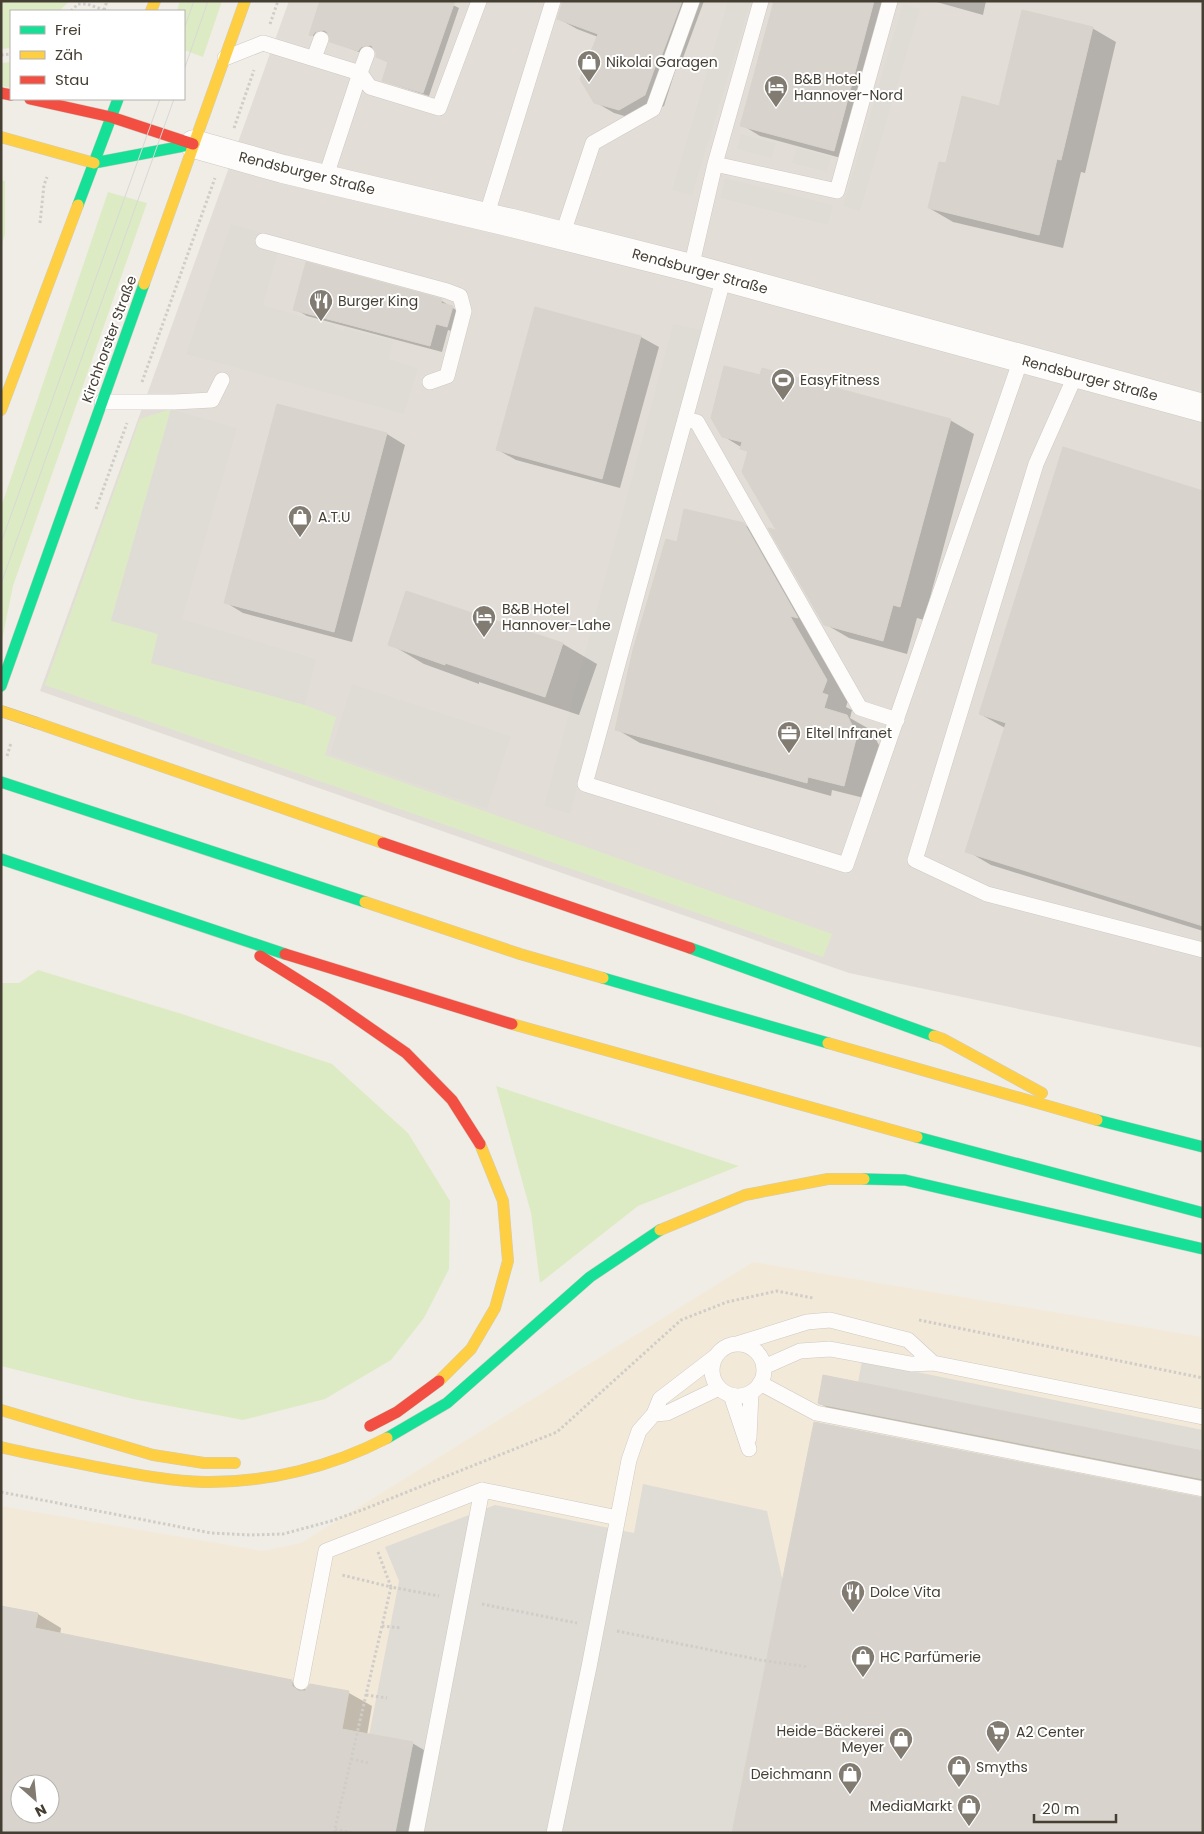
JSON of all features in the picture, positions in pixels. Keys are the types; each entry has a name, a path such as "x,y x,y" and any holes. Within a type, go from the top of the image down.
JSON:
{"main road":[{"name":"Kirchhorster Straße","path":"1,686 245,1"},
{"path":"34,100 111,117 194,144"},
{"path":"1,410 118,100"},
{"path":"1,137 94,164 194,144"},
{"path":"1,710 309,818 634,928 943,1039 1087,1118"},
{"path":"1,782 520,954 1087,1118 1203,1147"},
{"path":"1,859 227,936 489,1018 923,1139 1203,1213"},
{"path":"227,936 327,998 406,1053 452,1100 483,1149 503,1202 508,1261 496,1308 471,1349 434,1386 397,1412 358,1432"},
{"path":"1,1447 150,1477 204,1482 258,1480 310,1469 366,1448 408,1427 447,1403 590,1277 661,1229 745,1195 828,1180 905,1180 1203,1249"},
{"path":"1,1410 153,1455 204,1463 247,1462"}],"street":[{"name":"Rendsburger Straße","path":"194,144 283,169 486,216 691,268 1203,408"}],"lane":[{"path":"225,58 263,43 360,72 370,87 439,108 479,1"},
{"path":"486,216 553,1"},
{"path":"562,236 593,143 653,109 692,1"},
{"path":"691,268 715,164 761,1"},
{"path":"715,164 837,191 890,1"},
{"path":"314,58 321,39"},
{"path":"325,179 367,54"},
{"path":"263,241 460,296 464,311 447,376 430,382"},
{"path":"724,277 585,784 846,865 1021,359"},
{"path":"1076,374 1036,464 915,860 987,894 1203,950"},
{"path":"102,402 212,400 222,380"},
{"path":"685,419 697,422 860,708 897,720"},
{"path":"554,1833 629,1460 639,1431 654,1414 660,1399 716,1356 721,1350 807,1322 830,1320 908,1340 933,1363"},
{"path":"716,1356 712,1367 713,1378 725,1391 749,1449 756,1388 764,1375 764,1366 762,1359 752,1348 737,1344"},
{"path":"764,1366 800,1351 830,1350 911,1364 933,1363 1203,1417"},
{"path":"654,1414 667,1413 725,1391 738,1396 756,1388 816,1413 1203,1489"},
{"path":"301,1682 326,1551 482,1490 618,1518"},
{"path":"416,1833 482,1490"}],"path":[{"path":"72,10 78,4 87,4 101,10"},
{"path":"39,230 44,185 55,152"},
{"path":"1,1492 211,1533 283,1534 331,1521 362,1510 557,1432 681,1320 727,1302 777,1291 816,1299"},
{"path":"912,1318 1203,1378"},
{"path":"353,1833 334,1831 391,1587 362,1510"},
{"path":"322,1571 391,1587 597,1626 760,1660 809,1667"},
{"path":"382,1626 402,1628"},
{"path":"366,1695 387,1698"},
{"path":"351,1759 369,1763"}],"shaded area":[{"path":"289,1 1203,1 1203,1048 849,973 40,691"},
{"path":"728,1 751,1 692,196 672,190"},
{"path":"903,4 920,9 860,211 843,206"},
{"path":"741,134 776,143 771,158 737,149"},
{"path":"797,148 831,157 827,172 792,163"},
{"path":"725,178 833,205 828,225 720,198"},
{"path":"231,224 282,238 263,305 335,326 335,328 344,331 344,328 393,341 389,359 418,368 404,414 186,354"},
{"path":"673,324 702,330 570,814 544,806"},
{"path":"171,409 237,428 182,619 316,659 305,705 151,663 158,634 111,621"},
{"path":"352,684 511,736 487,809 330,754"},
{"path":"753,1262 1203,1337 1203,1833 1,1833 1,1506 263,1551 301,1543"},
{"path":"862,1361 1203,1430 1203,1451 858,1382"},
{"path":"643,1484 767,1511 785,1591 734,1833 350,1833 399,1581 385,1547 495,1505 634,1533"}],"green space":[{"path":"1,1 70,1 60,10 10,10 10,48 1,49"},
{"path":"180,1 222,1 203,57 185,50 185,10 177,10"},
{"path":"10,62 10,88 1,86 1,63"},
{"path":"1,180 5,181 5,234 1,247"},
{"path":"108,192 147,203 13,586 1,645 1,507"},
{"path":"171,409 111,620 158,634 151,663 305,705 336,717 325,755 832,934 823,957 45,685 140,419"},
{"path":"38,970 182,1014 332,1064 408,1133 450,1201 449,1269 424,1318 391,1360 325,1399 243,1420 133,1399 1,1366 1,983 19,983"},
{"path":"496,1086 739,1166 638,1206 540,1283 531,1213"}],"building":[{"path":"320,1 455,1 423,93 382,81 388,62 376,57 376,52 371,45 361,47 358,51 330,42 328,33 324,30 315,32 312,36 309,35"},
{"path":"563,1 682,1 645,95 619,110 594,103 580,79 598,34 557,19"},
{"path":"774,1 874,1 834,151 740,126"},
{"path":"1022,10 1093,27 1061,160 1057,159 1039,235 928,208 939,162 946,163 962,96 999,106"},
{"path":"306,262 442,299 441,303 453,306 447,327 436,324 430,346 293,310"},
{"path":"535,307 641,336 602,479 496,450"},
{"path":"724,366 760,375 762,368 951,419 900,607 893,605 883,641 824,625 768,528 776,530 742,472 748,451 740,449 742,442 722,437 711,418"},
{"name":"A.T.U","path":"277,404 387,433 334,632 224,603"},
{"path":"1063,447 1203,491 1203,926 965,852 1006,723 979,714"},
{"path":"684,509 744,523 798,618 790,616 827,680 822,693 828,695 824,708 847,715 857,735 844,786 808,777 807,783 615,730 633,650 666,539 677,542"},
{"path":"406,591 563,643 545,697 388,645"},
{"path":"823,1375 1203,1451 1203,1479 819,1404"},
{"path":"814,1422 1203,1498 1203,1833 732,1833"},
{"path":"1,1606 38,1613 35,1628 292,1680 292,1686 299,1691 305,1691 310,1684 349,1691 342,1729 413,1742 395,1833 1,1833"}],"tram line":[{"path":"185,26 194,1"},
{"path":"185,67 208,1"},
{"path":"1,543 160,100"},
{"path":"1,584 174,100"}],"traffic: fast":[{"path":"78,205 118,100"},
{"path":"94,163 194,144"},
{"path":"1,686 144,284"},
{"path":"1,782 365,902"},
{"path":"1,859 285,954"},
{"path":"690,948 934,1036"},
{"path":"603,978 828,1043"},
{"path":"1097,1120 1203,1147"},
{"path":"917,1137 1203,1213"},
{"path":"864,1179 905,1180 1203,1249"},
{"path":"387,1438 447,1403 590,1277 660,1230"}],"traffic: slow":[{"path":"151,10 155,1"},
{"path":"144,284 245,1"},
{"path":"1,137 94,163"},
{"path":"1,410 78,205"},
{"path":"1,711 37,723"},
{"path":"37,723 383,843"},
{"path":"365,902 520,954 603,978"},
{"path":"512,1024 917,1137"},
{"path":"934,1036 943,1039 1042,1093"},
{"path":"828,1043 1097,1120"},
{"path":"439,1381 471,1349 495,1308 508,1261 503,1201 480,1144"},
{"path":"660,1230 745,1195 828,1179 864,1179"},
{"path":"1,1410 153,1455 204,1463 235,1463"},
{"path":"1,1447 153,1477 204,1482 228,1482 275,1476 321,1465 387,1438"}],"traffic: jam":[{"path":"1,93 10,95"},
{"path":"34,100 111,117"},
{"path":"111,117 193,144"},
{"path":"383,843 690,948"},
{"path":"285,954 512,1024"},
{"path":"260,956 327,998 406,1053 452,1100 480,1144"},
{"path":"370,1426 397,1412 439,1381"}],"place":[{"name":"Nikolai Garagen","path":"589,83"},
{"name":"B&B Hotel Hannover-Nord","path":"776,108"},
{"name":"Burger King","path":"321,322"},
{"name":"EasyFitness","path":"783,401"},
{"name":"A.T.U","path":"300,538"},
{"name":"B&B Hotel Hannover-Lahe","path":"484,638"},
{"name":"Eltel Infranet","path":"789,754"},
{"name":"Dolce Vita","path":"853,1613"},
{"name":"HC Parfümerie","path":"863,1678"},
{"name":"A2 Center","path":"998,1753"},
{"name":"Heide-Bäckerei Meyer","path":"901,1760"},
{"name":"Smyths","path":"959,1788"},
{"name":"Deichmann","path":"850,1795"},
{"name":"MediaMarkt","path":"969,1827"}]}
